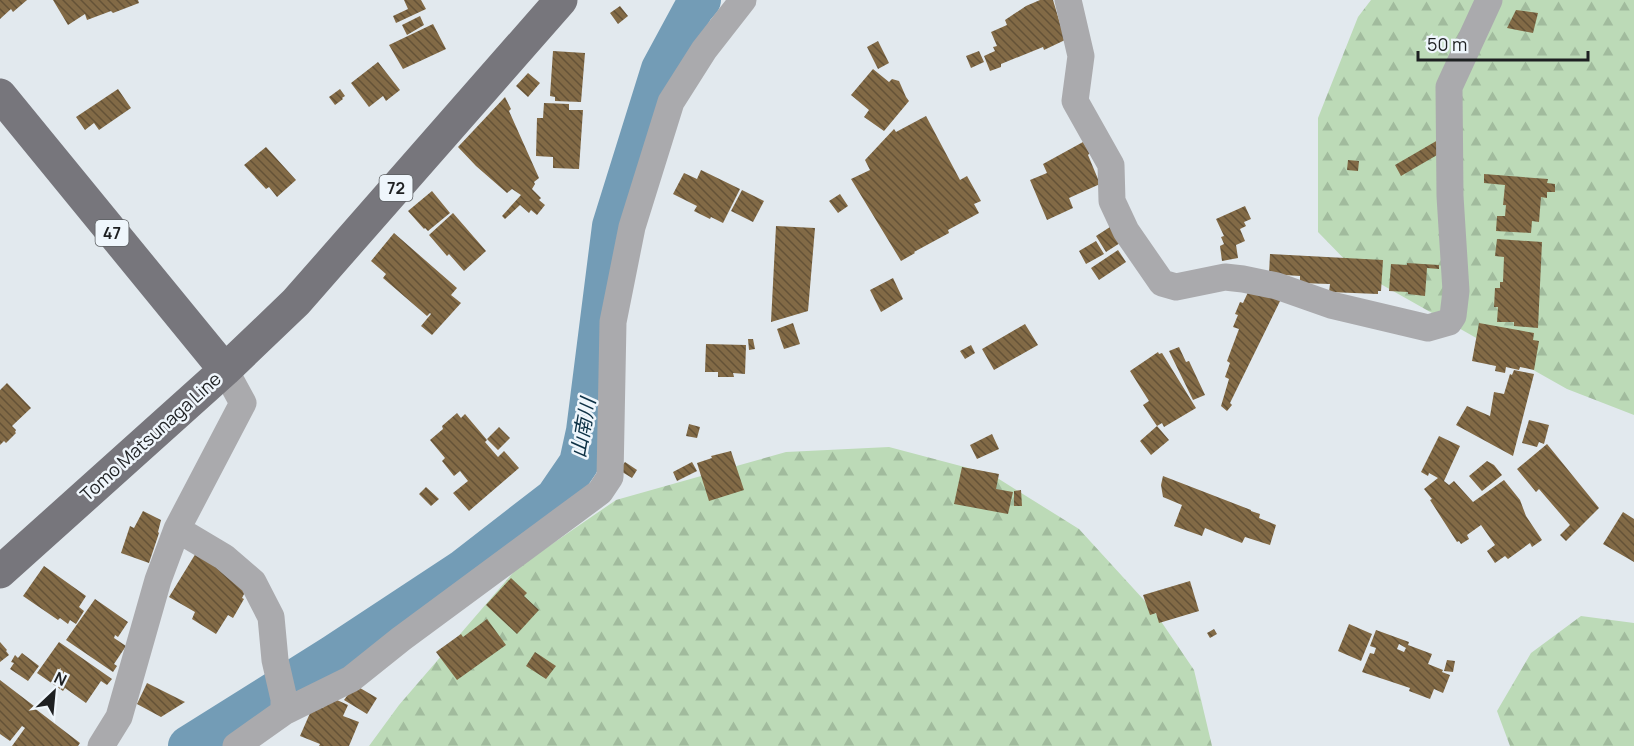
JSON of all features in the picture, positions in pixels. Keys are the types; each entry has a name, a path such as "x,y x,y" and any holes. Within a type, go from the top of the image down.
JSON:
{"main road":[{"name":"72","path":"225,370 296,302 561,0"},
{"name":"Tomo Matsunaga Line","path":"0,95 225,370 0,572"}],"street":[{"path":"236,746 284,705 351,679 401,639 600,492 610,477 613,322 632,227 671,102 704,50 743,0"},
{"path":"1068,0 1081,56 1075,101 1111,165 1112,201 1126,231 1162,283 1176,287 1224,277 1243,279 1277,286 1331,306 1428,328 1449,322 1453,316 1456,291 1450,196 1449,87 1489,0"},
{"path":"101,746 119,717 158,580 177,529 243,403 225,370"},
{"path":"177,529 224,557 253,582 271,616 275,660 284,705"}],"green space":[{"path":"1371,0 1634,0 1634,415 1567,389 1354,269 1318,232 1318,118 1358,17"},
{"path":"889,447 991,474 1079,529 1154,611 1194,670 1212,746 369,746 399,705 517,568 616,500 786,452"},
{"path":"1581,616 1634,623 1634,746 1510,746 1497,711 1531,653"}],"building":[{"path":"0,0 27,0 13,12 11,9 0,19"},
{"path":"53,0 138,0 139,3 87,20 85,14 68,25"},
{"path":"404,0 421,0 426,9 396,23 393,16 408,9"},
{"path":"1040,0 1053,0 1065,40 1044,50 1043,47 1001,64 1001,67 990,71 984,56 995,51 993,47 997,46 991,32 1007,25 1005,20"},
{"path":"620,6 628,16 618,24 610,13"},
{"path":"1516,10 1538,13 1533,33 1507,28"},
{"path":"420,16 424,25 407,35 402,25"},
{"path":"433,24 446,49 403,69 389,45"},
{"path":"878,41 889,63 878,69 867,47"},
{"path":"553,51 585,53 581,102 555,101 555,97 550,96"},
{"path":"979,51 984,62 971,68 966,56"},
{"path":"378,62 400,90 386,101 383,96 369,107 351,83"},
{"path":"873,69 889,82 892,79 899,81 909,101 884,131 864,117 869,110 851,95"},
{"path":"528,73 540,83 528,97 516,86"},
{"path":"118,89 131,108 99,130 94,123 85,130 76,117"},
{"path":"340,89 345,96 335,105 329,97"},
{"path":"505,97 539,178 534,182 532,189 545,205 537,215 531,210 529,213 520,205 505,219 502,216 521,195 512,189 507,193 458,147"},
{"path":"544,103 569,104 569,110 583,110 579,169 553,168 553,157 536,156 537,118 543,118"},
{"path":"926,116 960,180 967,176 981,201 974,204 979,213 901,261 851,179 870,170 865,160 894,129 896,132"},
{"path":"1438,140 1444,151 1401,176 1395,165"},
{"path":"1083,142 1090,153 1088,155 1100,184 1069,198 1073,208 1047,220 1030,180 1047,173 1043,164"},
{"path":"266,147 296,180 277,197 269,187 266,189 244,165"},
{"path":"1348,160 1359,161 1358,171 1347,170"},
{"path":"701,170 740,189 723,223 694,211 697,206 673,194 684,173 697,179"},
{"path":"1484,174 1548,179 1547,183 1555,184 1555,192 1547,192 1547,198 1541,197 1539,222 1532,221 1531,233 1496,231 1497,216 1505,216 1506,205 1503,205 1505,185 1484,183"},
{"path":"742,190 764,201 753,222 731,211"},
{"path":"432,191 450,213 428,231 408,211"},
{"path":"840,194 848,206 838,213 829,201"},
{"path":"1245,206 1251,219 1244,222 1246,226 1240,229 1245,241 1236,245 1238,258 1222,261 1220,246 1224,244 1221,237 1224,236 1216,219"},
{"path":"453,213 486,251 464,271 429,235"},
{"path":"776,226 815,228 808,311 771,322"},
{"path":"1110,227 1120,243 1106,252 1096,236"},
{"path":"394,233 457,288 451,295 461,303 432,335 421,326 431,314 427,316 383,278 386,274 371,261"},
{"path":"1497,239 1542,242 1538,328 1514,326 1514,322 1497,322 1498,307 1494,307 1495,288 1500,288 1500,282 1503,282 1504,257 1495,256"},
{"path":"1096,241 1104,254 1086,264 1079,251"},
{"path":"1118,250 1126,262 1099,280 1091,268"},
{"path":"1270,254 1383,260 1381,291 1378,291 1378,294 1329,292 1330,284 1300,283 1300,276 1269,274"},
{"path":"1407,263 1439,265 1439,269 1427,268 1425,296 1389,291 1391,264 1407,265"},
{"path":"893,278 903,299 881,312 870,290"},
{"path":"1249,290 1283,295 1230,403 1232,405 1227,411 1221,406 1229,379 1225,377 1230,363 1227,361 1239,329 1233,327 1238,315 1235,314"},
{"path":"793,323 800,344 784,349 777,329"},
{"path":"1479,323 1534,333 1533,340 1539,341 1534,370 1506,367 1505,373 1495,371 1496,366 1472,361"},
{"path":"1025,324 1038,345 994,370 982,349"},
{"path":"748,339 753,339 755,349 749,350"},
{"path":"706,344 746,345 745,374 733,373 734,377 718,377 718,372 705,372"},
{"path":"971,345 975,353 965,359 960,351"},
{"path":"1179,347 1186,362 1189,361 1205,395 1193,400 1169,351"},
{"path":"1158,352 1162,353 1196,408 1164,427 1162,423 1157,426 1143,405 1149,401 1130,371"},
{"path":"1514,370 1534,374 1513,456 1456,425 1467,406 1490,416 1494,392 1504,394 1510,374 1512,375"},
{"path":"7,383 31,408 12,426 16,433 6,443 4,441 0,445 0,390"},
{"path":"457,413 461,418 465,414 498,457 504,451 519,468 469,511 453,493 468,481 460,471 454,476 442,461 445,458 430,440"},
{"path":"1529,420 1549,425 1544,444 1539,442 1537,447 1522,443"},
{"path":"689,424 700,427 697,438 686,436"},
{"path":"1157,426 1169,440 1151,455 1140,441"},
{"path":"499,427 510,438 498,450 487,439"},
{"path":"992,434 999,449 977,459 970,445"},
{"path":"1439,436 1460,446 1444,481 1449,485 1454,481 1473,502 1504,480 1520,500 1526,516 1542,540 1532,547 1530,543 1508,559 1505,556 1495,563 1487,551 1495,545 1481,525 1467,535 1469,539 1461,544 1457,542 1424,489 1438,478 1421,472"},
{"path":"1547,444 1599,508 1566,541 1560,535 1570,525 1539,489 1536,492 1517,469"},
{"path":"731,451 744,490 709,501 697,463 712,458 711,456"},
{"path":"1487,461 1494,465 1502,475 1482,491 1469,476"},
{"path":"625,462 637,470 632,478 619,470"},
{"path":"692,462 697,471 677,481 673,472"},
{"path":"962,467 999,474 996,489 1013,492 1008,514 954,504"},
{"path":"1163,476 1260,514 1259,518 1276,525 1270,545 1245,537 1242,543 1205,528 1202,536 1174,526 1182,505 1163,497 1161,485"},
{"path":"426,487 439,499 431,506 419,494"},
{"path":"1021,490 1022,506 1014,506 1014,491"},
{"path":"143,511 161,520 149,563 121,553 130,526 134,528"},
{"path":"1623,512 1634,519 1634,562 1603,544"},
{"path":"196,553 231,576 245,592 242,598 244,599 233,618 228,615 216,634 192,619 195,612 169,597"},
{"path":"44,566 86,596 79,607 84,611 76,624 70,620 68,624 60,618 58,620 23,596"},
{"path":"511,578 527,593 524,596 539,610 517,634 486,605"},
{"path":"1190,581 1199,611 1159,623 1156,613 1150,615 1143,595"},
{"path":"95,599 128,622 118,637 115,635 114,638 126,646 114,664 117,666 113,672 66,640"},
{"path":"487,619 506,645 457,680 436,652 461,634 463,637"},
{"path":"1349,624 1372,634 1361,661 1338,651"},
{"path":"1214,629 1217,634 1210,638 1207,633"},
{"path":"1376,630 1409,642 1408,645 1432,654 1428,664 1450,675 1443,693 1434,689 1430,699 1409,691 1410,688 1362,672 1370,653 1374,654 1376,648 1370,646","holes":["1399,644 1406,648 1404,652 1397,649"]},
{"path":"0,642 9,655 0,662"},
{"path":"59,642 112,679 107,685 101,681 86,703 65,688 63,691 37,673"},
{"path":"535,652 556,666 546,679 526,666"},
{"path":"22,653 39,666 28,681 10,669 15,655 18,658"},
{"path":"1447,660 1455,661 1453,672 1444,671"},
{"path":"0,680 80,743 78,746 12,746 25,728 22,726 10,741 0,734"},
{"path":"147,683 185,702 161,717 137,704"},
{"path":"355,685 377,698 367,714 344,700"},
{"path":"328,696 348,705 343,716 359,722 349,746 319,746 320,744 300,736 314,704 323,708"}],"waterway":[{"name":"山南川","path":"188,746 462,570 555,498 579,463 586,431 612,226 661,69 694,8 701,0"}]}
